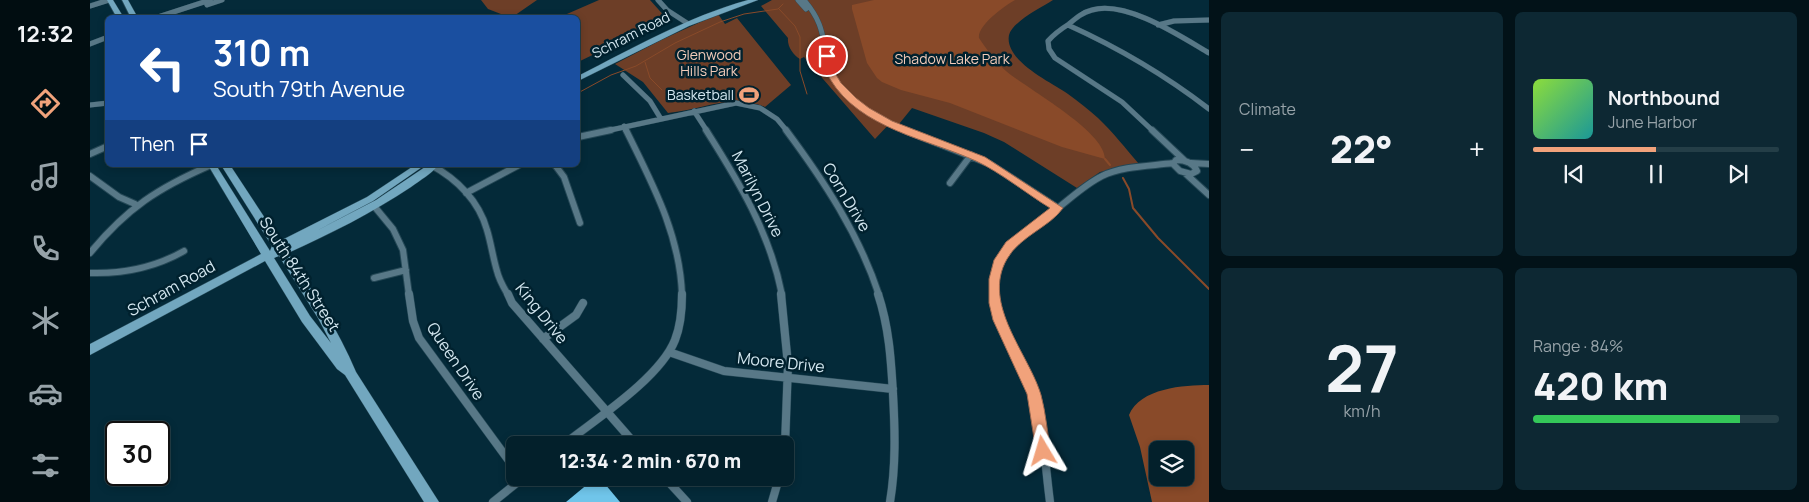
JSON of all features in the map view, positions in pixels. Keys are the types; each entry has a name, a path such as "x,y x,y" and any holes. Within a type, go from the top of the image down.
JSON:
{"main road":[{"path":"110,0 119,15"},
{"path":"120,0 128,12 134,15"},
{"path":"125,0 134,15"},
{"name":"Schram Road","path":"580,71 712,7 736,0"},
{"name":"Schram Road","path":"580,78 684,21 755,0"},
{"name":"South 84th Street","path":"212,167 306,319 341,365 350,373"},
{"name":"South 84th Street","path":"226,167 322,315 346,360 350,373 432,502"},
{"name":"Schram Road","path":"90,350 370,199 418,167"},
{"name":"Schram Road","path":"279,249 374,206 406,186 430,167"}],"street":[{"path":"90,6 110,0"},
{"path":"164,15 210,0"},
{"path":"178,15 222,0"},
{"path":"658,0 665,8 684,21"},
{"path":"798,0 817,20"},
{"path":"804,0 817,20 825,38 830,73 838,85 853,100 888,123 971,155 999,169 1058,208"},
{"path":"1209,53 1128,11 1104,7 1091,10 1049,38 1048,46 1050,52 1058,60 1122,102 1162,140 1197,168 1196,172 1209,193"},
{"path":"1158,25 1174,21 1209,20"},
{"path":"1068,25 1148,65 1209,109"},
{"path":"90,39 105,34"},
{"path":"90,44 105,38"},
{"path":"623,75 650,100 661,119"},
{"path":"90,105 105,103"},
{"name":"Corn Drive","path":"580,137 736,103 749,104 768,111 779,120 820,176 852,229 875,286 892,357 896,433 894,482 890,502"},
{"name":"Marilyn Drive","path":"694,111 744,192 774,260 784,306 788,378 786,436"},
{"path":"574,436 650,375 670,352 678,332 681,316 682,277 679,253 666,213 624,126"},
{"path":"1162,140 1175,168 1209,193"},
{"path":"90,154 105,147"},
{"path":"950,183 971,155"},
{"path":"1050,502 1034,394 1000,320 995,303 994,279 1000,260 1010,245 1106,174 1173,162 1209,164"},
{"path":"90,252 113,224 135,204 162,186 206,167"},
{"name":"King Drive","path":"436,167 448,174 478,208 485,223 494,267 512,303 628,436"},
{"path":"466,193 515,167"},
{"path":"556,167 564,177 580,223"},
{"path":"1136,169 1183,173 1209,168"},
{"path":"90,176 113,194 135,204"},
{"name":"Queen Drive","path":"374,206 402,245 413,321 419,338 506,457"},
{"path":"90,273 114,273 151,267 165,263 184,251"},
{"path":"374,278 406,270"},
{"path":"543,339 576,316 583,303"},
{"name":"Moore Drive","path":"670,352 724,371 893,389"},
{"path":"493,502 512,486"},
{"path":"672,486 687,502"},
{"path":"772,502 777,486"}],"green space":[{"path":"481,0 537,0 515,15 503,15 488,9"},
{"path":"599,0 650,0 667,19 580,61 580,15 565,15"},
{"name":"Shadow Lake Park","path":"772,0 1053,0 1028,15 1011,30 1009,45 1014,54 1030,70 1068,94 1098,118 1139,164 1100,172 1077,188 1004,142 984,133 912,108 899,124 892,121 875,139 804,57 800,59 793,53 788,44 788,38 761,6"},
{"name":"Glenwood Hills Park","path":"718,14 725,24 737,18 791,85 765,107 752,103 728,102 668,113 643,82 615,64 661,40"}],"shaded area":[{"path":"874,0 1015,0 998,11 987,22 982,28 979,38 1006,71 1063,111 1092,136 1102,148 1105,159 1062,147 950,103 901,90 882,82 867,63 852,9 852,5"},
{"path":"1209,385 1209,502 1152,502 1140,447 1129,415 1143,399 1176,387"}],"building":[{"path":"585,486 607,486 620,502 566,502"}],"waterway":[{"path":"580,92 611,75 636,66 675,43 720,22 744,14 778,9 783,4"},
{"path":"779,9 795,26 800,37 800,71 807,94"},
{"path":"645,62 650,78 662,90"},
{"path":"1105,159 1110,165"},
{"path":"1123,178 1129,189 1133,208 1158,238 1209,289"}],"place":[{"name":"Basketball","path":"749,95"}],"route":[{"path":"827,56 830,73 838,85 853,100 873,115 888,123 982,160 1009,175 1058,208 1010,245 1000,260 994,279 995,303 1002,328 1025,371 1034,394 1043,451"}]}
